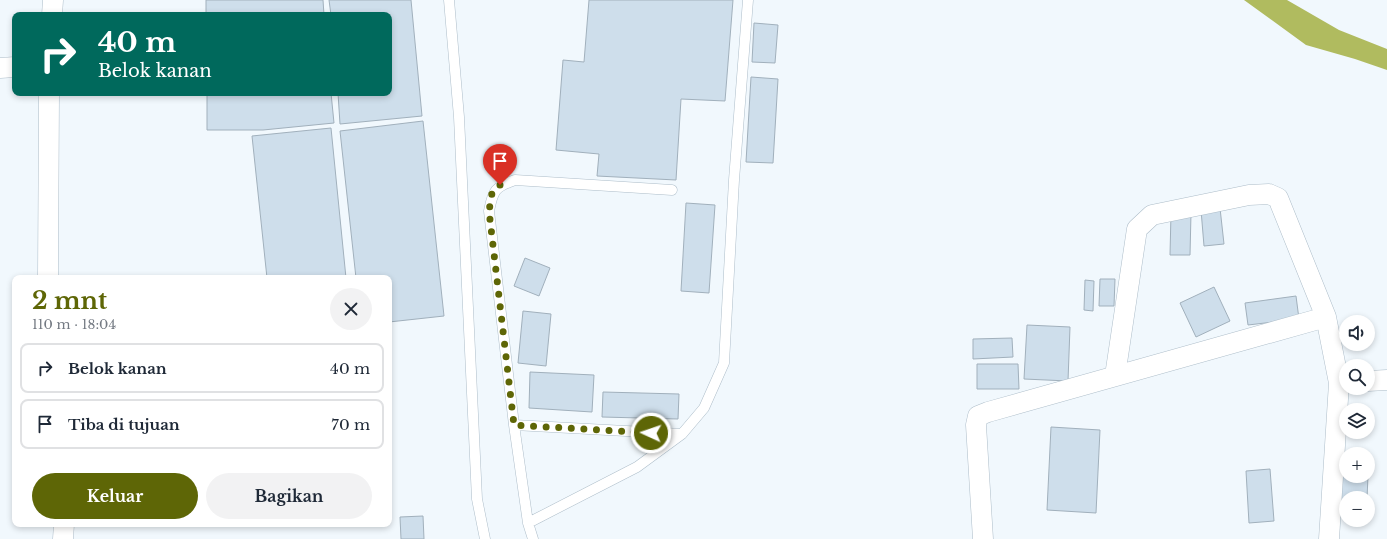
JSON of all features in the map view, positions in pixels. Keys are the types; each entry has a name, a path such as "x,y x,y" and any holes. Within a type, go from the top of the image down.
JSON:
{"street":[{"path":"52,12 53,0"},
{"path":"0,68 12,67"},
{"path":"48,275 49,96"},
{"path":"1115,376 1137,229 1152,215 1249,195 1269,194 1278,198 1326,317 1339,367"},
{"path":"982,539 976,426 978,416 1326,317"},
{"path":"1375,381 1387,380"},
{"path":"1329,539 1342,395"},
{"path":"63,539 64,527"}],"lane":[{"path":"449,0 459,117 477,499 485,539"},
{"path":"528,523 637,467 682,434 704,408 724,363 735,172 748,0"},
{"path":"533,539 528,523 514,425 489,211 492,193 500,185 514,180 672,190"},
{"path":"514,425 682,434"}],"shaded area":[{"path":"1244,0 1287,0 1339,30 1387,49 1387,70 1306,45"}],"building":[{"path":"206,0 323,0 324,12 206,12"},
{"path":"329,0 411,0 422,116 340,124 338,96 392,96 392,12 331,12"},
{"path":"589,0 733,0 725,101 681,99 676,180 597,176 599,154 556,150 563,60 584,62"},
{"path":"754,23 778,25 775,63 752,62"},
{"path":"751,77 778,79 773,163 746,162"},
{"path":"207,96 331,96 334,123 263,130 207,130"},
{"path":"423,121 444,316 392,322 392,275 356,275 340,131"},
{"path":"331,128 346,275 267,275 252,136"},
{"path":"686,203 715,205 709,293 681,291"},
{"path":"1220,208 1224,244 1204,246 1201,210"},
{"path":"1171,213 1191,213 1190,255 1170,255"},
{"path":"525,258 550,268 539,296 514,286"},
{"path":"1100,279 1115,279 1114,306 1099,306"},
{"path":"1085,280 1094,281 1093,311 1084,310"},
{"path":"1214,287 1230,321 1196,337 1180,303"},
{"path":"1296,296 1299,319 1248,325 1245,303"},
{"path":"523,311 551,314 546,366 518,363"},
{"path":"1027,325 1070,327 1068,381 1024,379"},
{"path":"1012,338 1013,357 973,359 973,339"},
{"path":"977,364 1018,364 1019,389 977,389"},
{"path":"530,372 594,375 592,412 529,408"},
{"path":"603,392 679,394 678,419 602,417"},
{"path":"1051,427 1100,430 1096,513 1047,510"},
{"path":"1270,469 1274,521 1249,523 1246,471"},
{"path":"1341,483 1368,483 1367,491 1341,491"},
{"path":"423,516 424,539 401,539 400,517"}],"route":[{"path":"500,185 492,193 489,211 514,425 651,433"}]}
